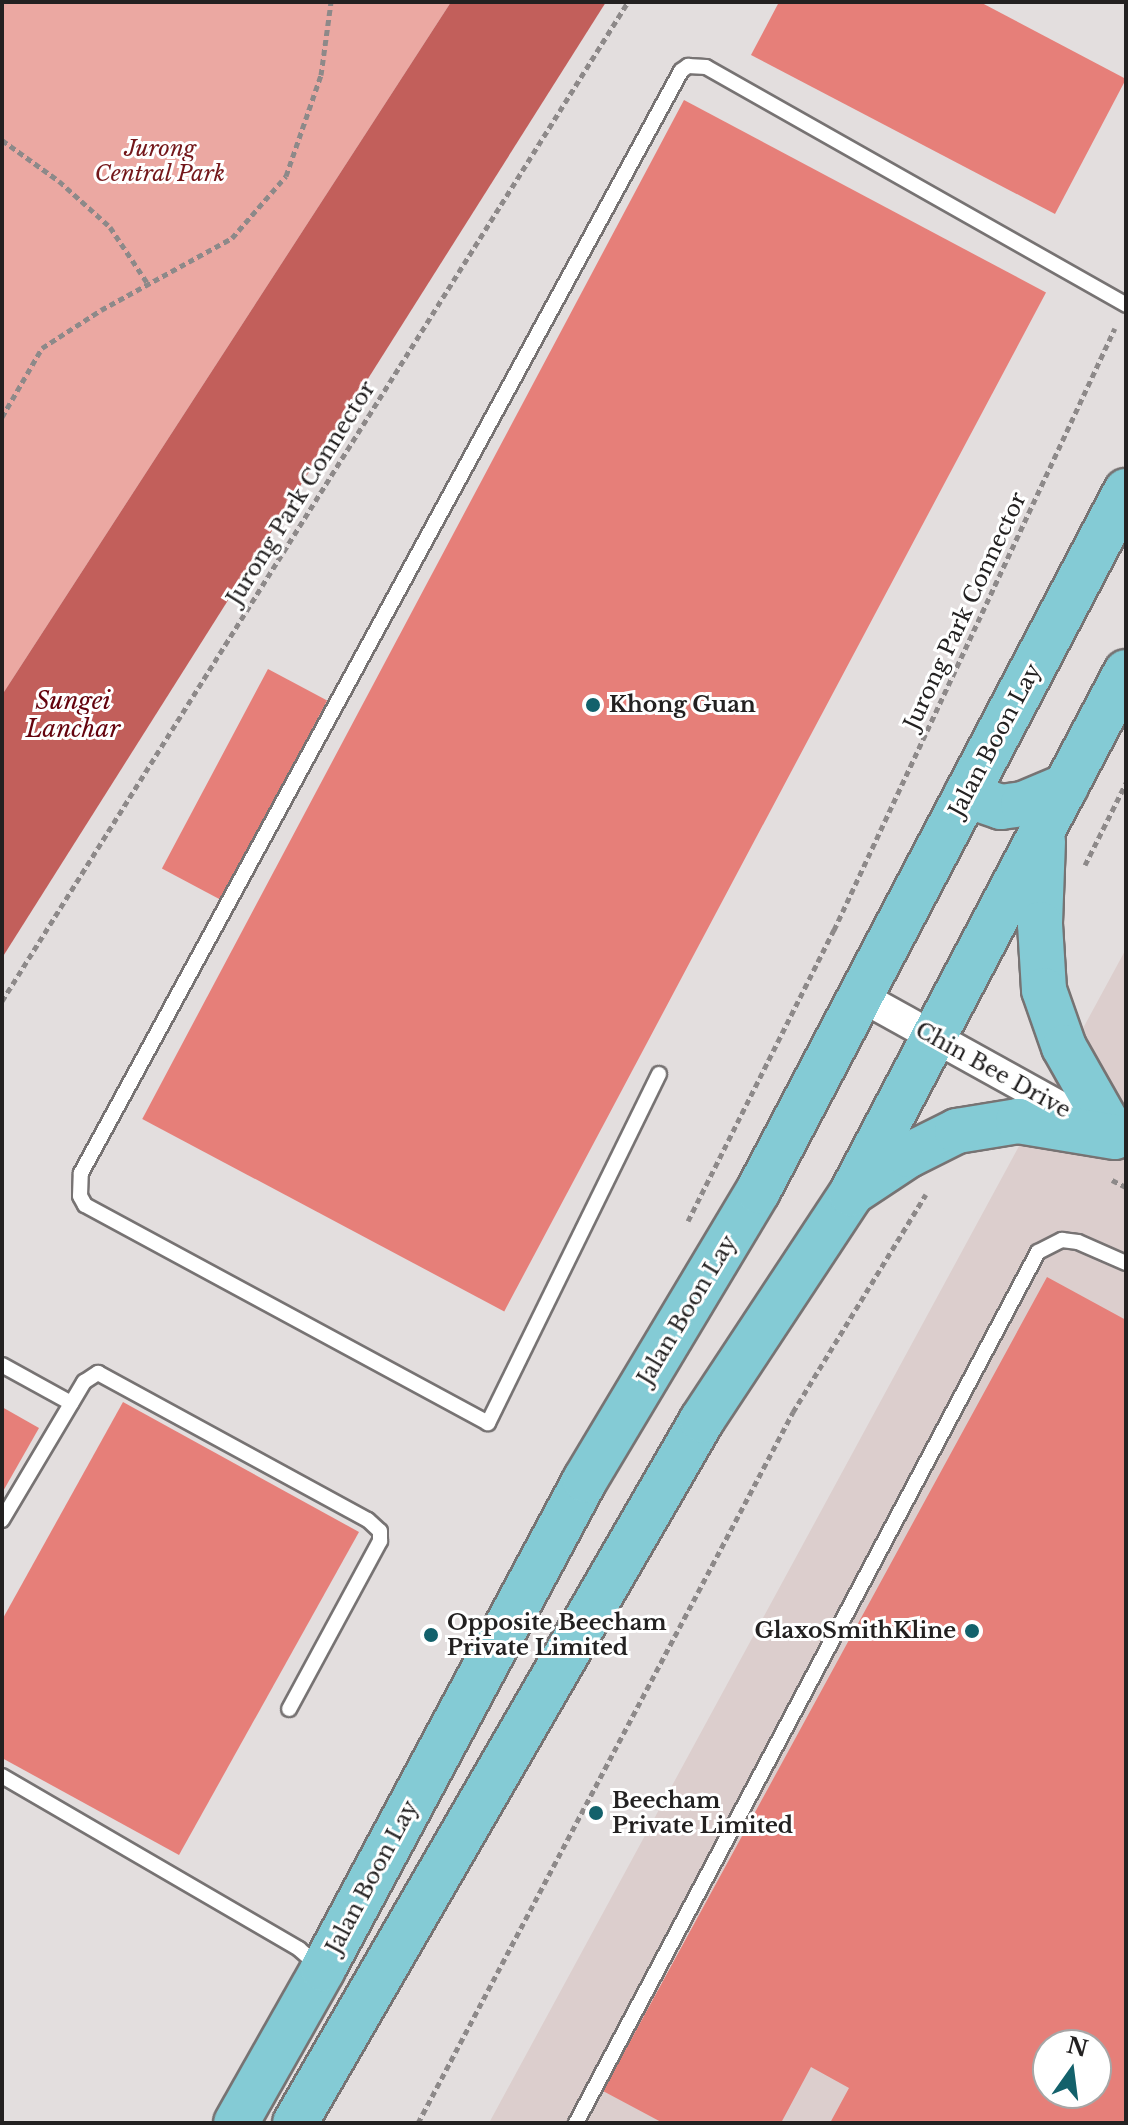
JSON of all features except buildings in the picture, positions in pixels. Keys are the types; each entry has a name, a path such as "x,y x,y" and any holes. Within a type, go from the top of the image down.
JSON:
{"main road":[{"name":"Jalan Boon Lay","path":"236,2123 323,1969 585,1480 758,1191 1126,491"},
{"path":"295,2123 702,1420 851,1194 1126,672"},
{"path":"966,795 1001,807 1023,804 1066,786"},
{"path":"1043,831 1040,924 1044,990 1064,1047 1114,1151"},
{"path":"851,1194 909,1155 957,1131 1018,1121 1114,1151"}],"street":[{"name":"Chin Bee Drive","path":"860,996 932,1037 1114,1151"}],"lane":[{"path":"659,1074 488,1423 85,1205 80,1196 81,1173 681,71 688,66 706,67 1126,305"},
{"path":"576,2123 1038,1252 1062,1240 1078,1242 1126,1263"},
{"path":"2,1365 71,1403"},
{"path":"2,1520 91,1375 106,1375 378,1527 377,1547 289,1709"},
{"path":"2,1776 299,1949 323,1969"}],"path":[{"path":"2,417 42,348 232,238 286,176 321,75 331,2"},
{"name":"Jurong Park Connector","path":"2,1001 628,2"},
{"path":"2,140 59,181 110,227 148,284"},
{"name":"Jurong Park Connector","path":"834,930 1126,305"},
{"path":"1114,1151 1126,1187"},
{"path":"418,2123 793,1412 927,1192"}],"shaded area":[{"name":"GlaxoSmithKline","path":"1126,949 1126,2123 489,2123"}],"green space":[{"name":"Jurong Central Park","path":"2,2 451,2 2,695"}],"water":[{"name":"Sungei Lanchar","path":"451,2 606,2 2,958 2,695"}],"place":[{"name":"Khong Guan","path":"593,705"},
{"name":"GlaxoSmithKline","path":"972,1631"},
{"name":"Opposite Beecham Private Limited","path":"431,1635"},
{"name":"Beecham Private Limited","path":"596,1813"}]}
